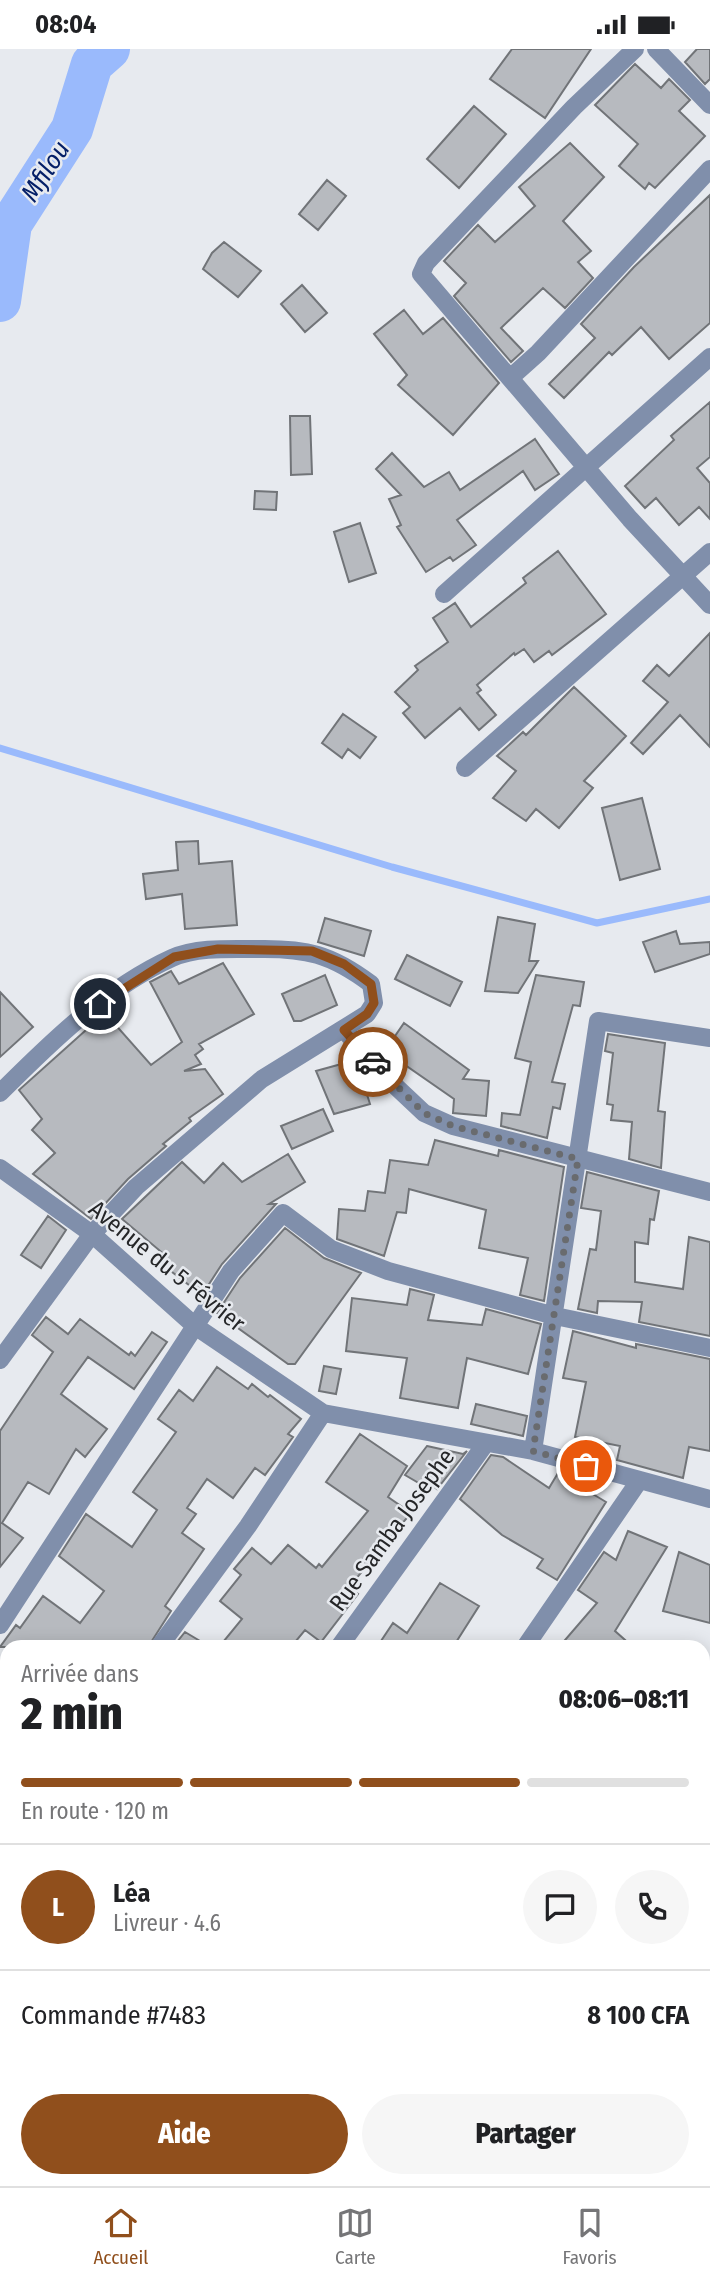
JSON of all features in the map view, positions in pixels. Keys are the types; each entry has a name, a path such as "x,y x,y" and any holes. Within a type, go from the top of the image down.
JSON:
{"street":[{"path":"635,49 574,107 421,269 421,274 587,468 710,605"},
{"path":"656,49 710,105"},
{"path":"510,378 538,353 710,169"},
{"path":"444,594 710,357"},
{"path":"465,768 710,552"},
{"path":"0,1093 62,1032 119,990 174,957 218,949 312,951 344,964 371,984 374,1003 367,1014 344,1030 304,1051 253,1087 136,1187 92,1234 0,1360"},
{"path":"533,1451 598,1021 710,1038"},
{"path":"344,1030 391,1082 424,1113 453,1126 710,1192"},
{"name":"Avenue du 5 Février","path":"0,1168 92,1234 195,1326 323,1413 533,1451 710,1499"},
{"path":"0,1625 231,1271 283,1213 331,1249 388,1271 555,1316 710,1348"},
{"path":"164,1640 248,1526 323,1413"},
{"name":"Rue Samba Josephe","path":"344,1640 486,1443"},
{"path":"530,1640 639,1481"}],"building":[{"path":"512,49 591,49 545,118 490,79"},
{"path":"697,49 710,49 710,79 705,84 685,62"},
{"path":"635,64 661,88 669,79 690,100 679,111 705,136 655,188 649,183 645,189 619,166 638,144 595,105"},
{"path":"474,106 506,134 459,188 427,159"},
{"path":"570,143 604,177 563,221 591,251 578,262 593,278 565,308 543,288 501,328 523,351 511,362 454,296 466,283 444,261 478,225 495,242 535,206 519,187"},
{"path":"327,180 346,196 318,230 299,214"},
{"path":"710,195 710,323 669,359 641,327 612,355 609,352 564,398 549,384 595,338 581,324 634,267"},
{"path":"224,242 261,271 238,297 203,269 212,253"},
{"path":"302,285 327,313 305,332 281,304"},
{"path":"404,310 423,334 443,318 499,383 453,435 398,385 407,375 374,334"},
{"path":"710,402 710,457 697,468 710,483 710,519 699,507 679,525 656,498 645,508 625,486 674,440 671,436"},
{"path":"290,416 310,416 312,474 291,475"},
{"path":"535,439 559,474 535,490 523,471 457,520 476,545 453,561 450,557 426,572 397,527 401,525 389,499 401,495 376,469 392,453 424,487 449,472 460,490"},
{"path":"255,491 277,492 276,510 254,509"},
{"path":"360,523 376,573 349,582 334,532"},
{"path":"558,551 606,614 552,655 549,651 534,662 524,649 515,655 514,653 477,685 481,690 477,693 496,715 479,730 460,708 425,738 403,713 410,707 395,692 418,670 415,666 448,642 433,618 455,603 471,627 526,583 523,578"},
{"path":"710,633 710,747 680,715 643,754 631,743 668,702 643,681 657,665 669,676"},
{"path":"574,687 626,736 584,781 593,788 559,828 536,809 526,821 493,798 516,771 497,756 523,732 526,735"},
{"path":"343,714 376,737 360,758 348,749 342,758 322,743"},
{"path":"642,798 660,869 620,880 602,808"},
{"path":"198,841 199,864 232,861 237,925 185,929 182,894 146,899 143,874 178,870 176,842"},
{"path":"498,917 535,924 529,961 538,961 518,993 485,991"},
{"path":"325,918 371,931 364,956 318,942"},
{"path":"676,931 680,944 710,942 710,954 655,972 643,942"},
{"path":"407,955 462,982 450,1006 395,979"},
{"path":"223,963 254,1014 199,1044 203,1049 195,1055 201,1064 184,1071 205,1069 223,1094 189,1118 191,1121 163,1144 166,1146 128,1179 91,1219 33,1174 55,1153 32,1130 42,1119 19,1090 105,1013 151,1065 182,1042 150,982 171,971 179,984"},
{"path":"325,975 337,1005 301,1021 294,1021 282,994"},
{"path":"536,975 584,982 580,1006 573,1005 552,1082 565,1084 560,1109 553,1107 547,1138 501,1126 502,1113 520,1115 531,1062 515,1058"},
{"path":"0,992 33,1027 0,1057"},
{"path":"404,1023 469,1070 463,1079 489,1081 486,1116 453,1113 454,1099 405,1065 402,1070 382,1055"},
{"path":"608,1034 665,1043 658,1111 665,1112 661,1168 629,1159 632,1122 611,1120 613,1105 607,1104 613,1053 605,1051"},
{"path":"356,1060 370,1104 334,1114 316,1071"},
{"path":"323,1109 333,1131 292,1149 281,1126"},
{"path":"435,1140 498,1156 499,1150 564,1167 544,1301 520,1295 528,1258 479,1248 486,1210 409,1189 406,1213 397,1212 384,1256 337,1239 339,1209 365,1211 368,1191 385,1193 390,1160 428,1165"},
{"path":"288,1154 305,1182 269,1204 276,1204 222,1264 202,1295 159,1262 165,1255 122,1219 182,1162 204,1183 223,1163 242,1182"},
{"path":"587,1172 659,1191 654,1220 650,1219 648,1244 635,1242 635,1282 683,1289 689,1237 710,1242 710,1336 639,1322 642,1302 598,1301 597,1313 578,1309 590,1249 596,1250 601,1211 581,1208"},
{"path":"48,1216 66,1230 41,1268 21,1255"},
{"path":"285,1228 324,1258 361,1273 295,1364 288,1364 217,1313 240,1278"},
{"path":"410,1289 434,1295 428,1320 482,1325 486,1309 541,1324 528,1374 467,1358 458,1408 400,1398 407,1358 346,1351 352,1298 407,1305"},
{"path":"46,1317 68,1334 80,1319 129,1355 131,1352 135,1356 152,1332 167,1342 134,1389 88,1357 61,1394 107,1429 85,1457 76,1449 49,1494 28,1482 2,1523 23,1538 0,1567 0,1431 53,1352 32,1335"},
{"path":"573,1331 636,1348 636,1344 710,1359 710,1451 689,1447 683,1478 617,1460 620,1446 575,1437 586,1382 563,1378"},
{"path":"324,1366 341,1369 336,1394 319,1391"},
{"path":"217,1367 248,1389 252,1384 268,1397 270,1395 301,1419 288,1434 293,1437 265,1475 255,1468 233,1498 207,1479 187,1508 196,1514 182,1533 204,1549 165,1606 171,1611 152,1640 5,1640 16,1625 20,1628 43,1596 80,1623 104,1591 59,1556 86,1514 132,1547 157,1510 133,1492 176,1432 158,1419 179,1390 193,1401"},
{"path":"476,1404 527,1416 523,1436 471,1424"},
{"path":"360,1434 407,1466 388,1497 411,1513 349,1587 358,1594 323,1640 305,1630 297,1640 225,1640 242,1619 220,1601 241,1575 234,1569 252,1548 271,1564 288,1545 316,1568 319,1564 322,1567 368,1511 326,1482"},
{"path":"427,1446 463,1454 467,1451 437,1489 432,1485 429,1489 405,1475"},
{"path":"491,1455 503,1457 549,1488 558,1473 606,1502 557,1580 537,1568 543,1559 502,1535 460,1499"},
{"path":"628,1531 667,1547 615,1631 625,1640 565,1640 597,1603 578,1590 604,1552 616,1560"},
{"path":"679,1552 710,1565 710,1623 663,1611"},
{"path":"440,1583 479,1606 457,1640 382,1640 393,1623 407,1633"},
{"path":"185,1632 198,1640 179,1640"}],"waterway":[{"name":"Mfilou","path":"0,301 11,224 72,129 92,64 109,49"},
{"path":"0,748 392,867 597,923 710,899"}],"way so far":[{"path":"373,1062 424,1113 453,1126 578,1159 533,1451 586,1466"}],"route":[{"path":"100,1004 174,957 218,949 312,951 344,964 371,984 374,1003 367,1014 344,1030 373,1062"}]}
